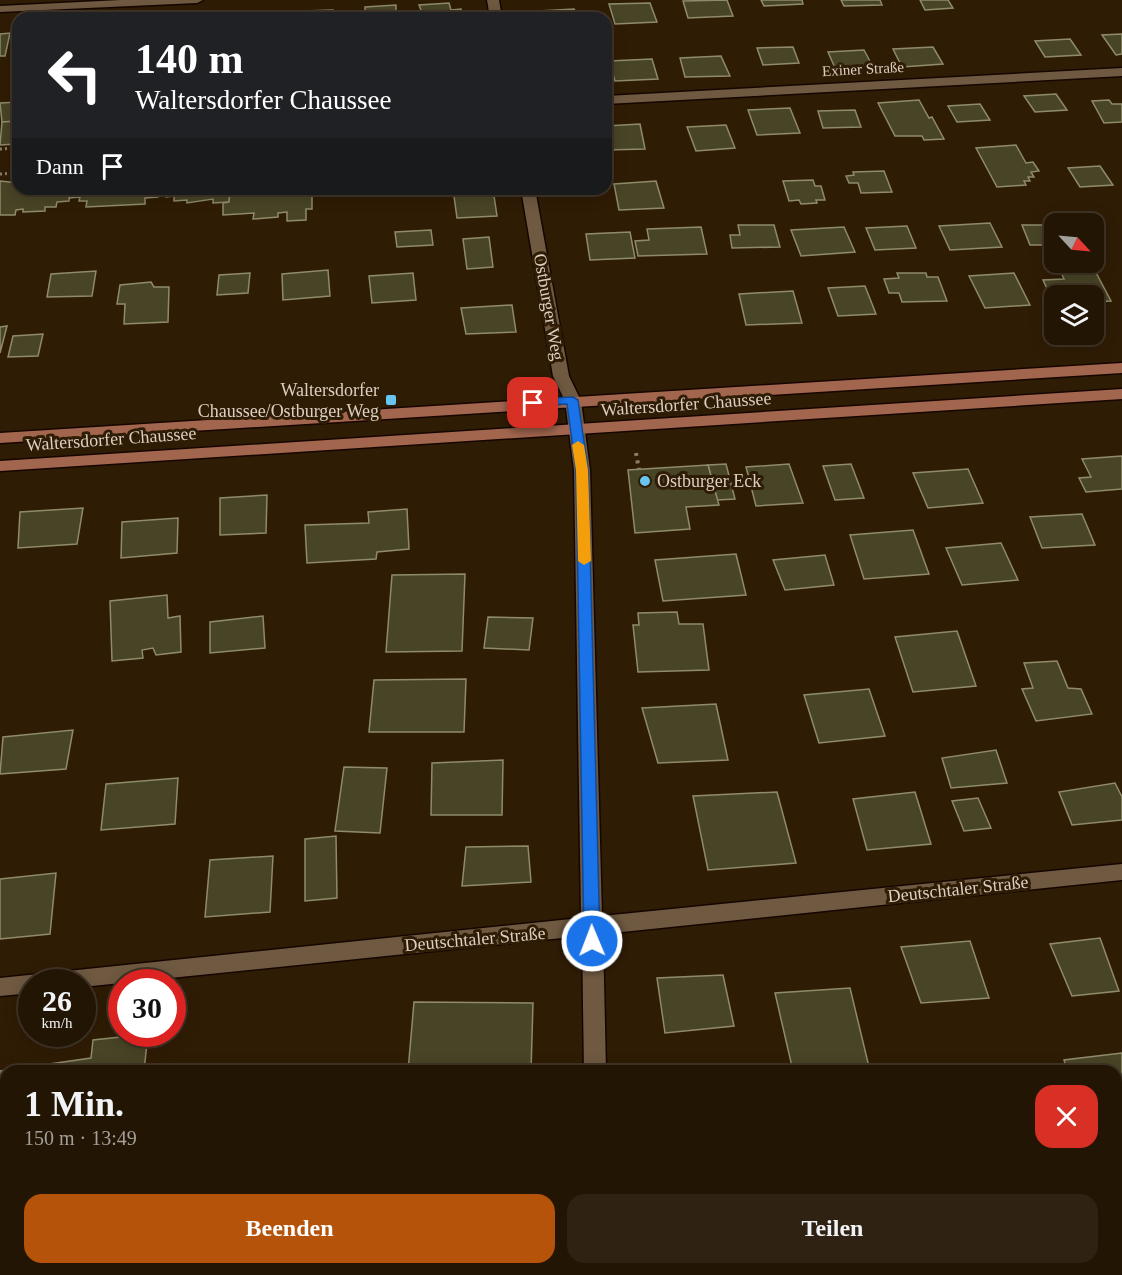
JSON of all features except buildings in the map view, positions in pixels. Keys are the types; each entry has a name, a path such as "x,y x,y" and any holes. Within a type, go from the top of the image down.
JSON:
{"main road":[{"name":"Waltersdorfer Chaussee","path":"0,438 573,400 1122,368"},
{"name":"Waltersdorfer Chaussee","path":"0,466 1122,394"}],"street":[{"path":"0,9 197,0"},
{"name":"Exiner Straße","path":"612,100 1122,72"},
{"name":"Ostburger Weg","path":"529,195 561,376 573,400 582,470 595,1065"},
{"name":"Deutschtaler Straße","path":"96,977 592,928 1122,872"},
{"path":"0,987 18,985"}],"path":[{"path":"636,453 639,470"}],"slow traffic":[{"path":"578,445 582,470 584,561"}],"place":[{"name":"Waltersdorfer Chaussee/Ostburger Weg","path":"391,400"},
{"name":"Ostburger Eck","path":"645,481"}],"route":[{"path":"533,403 573,400 582,470 592,941"}]}
